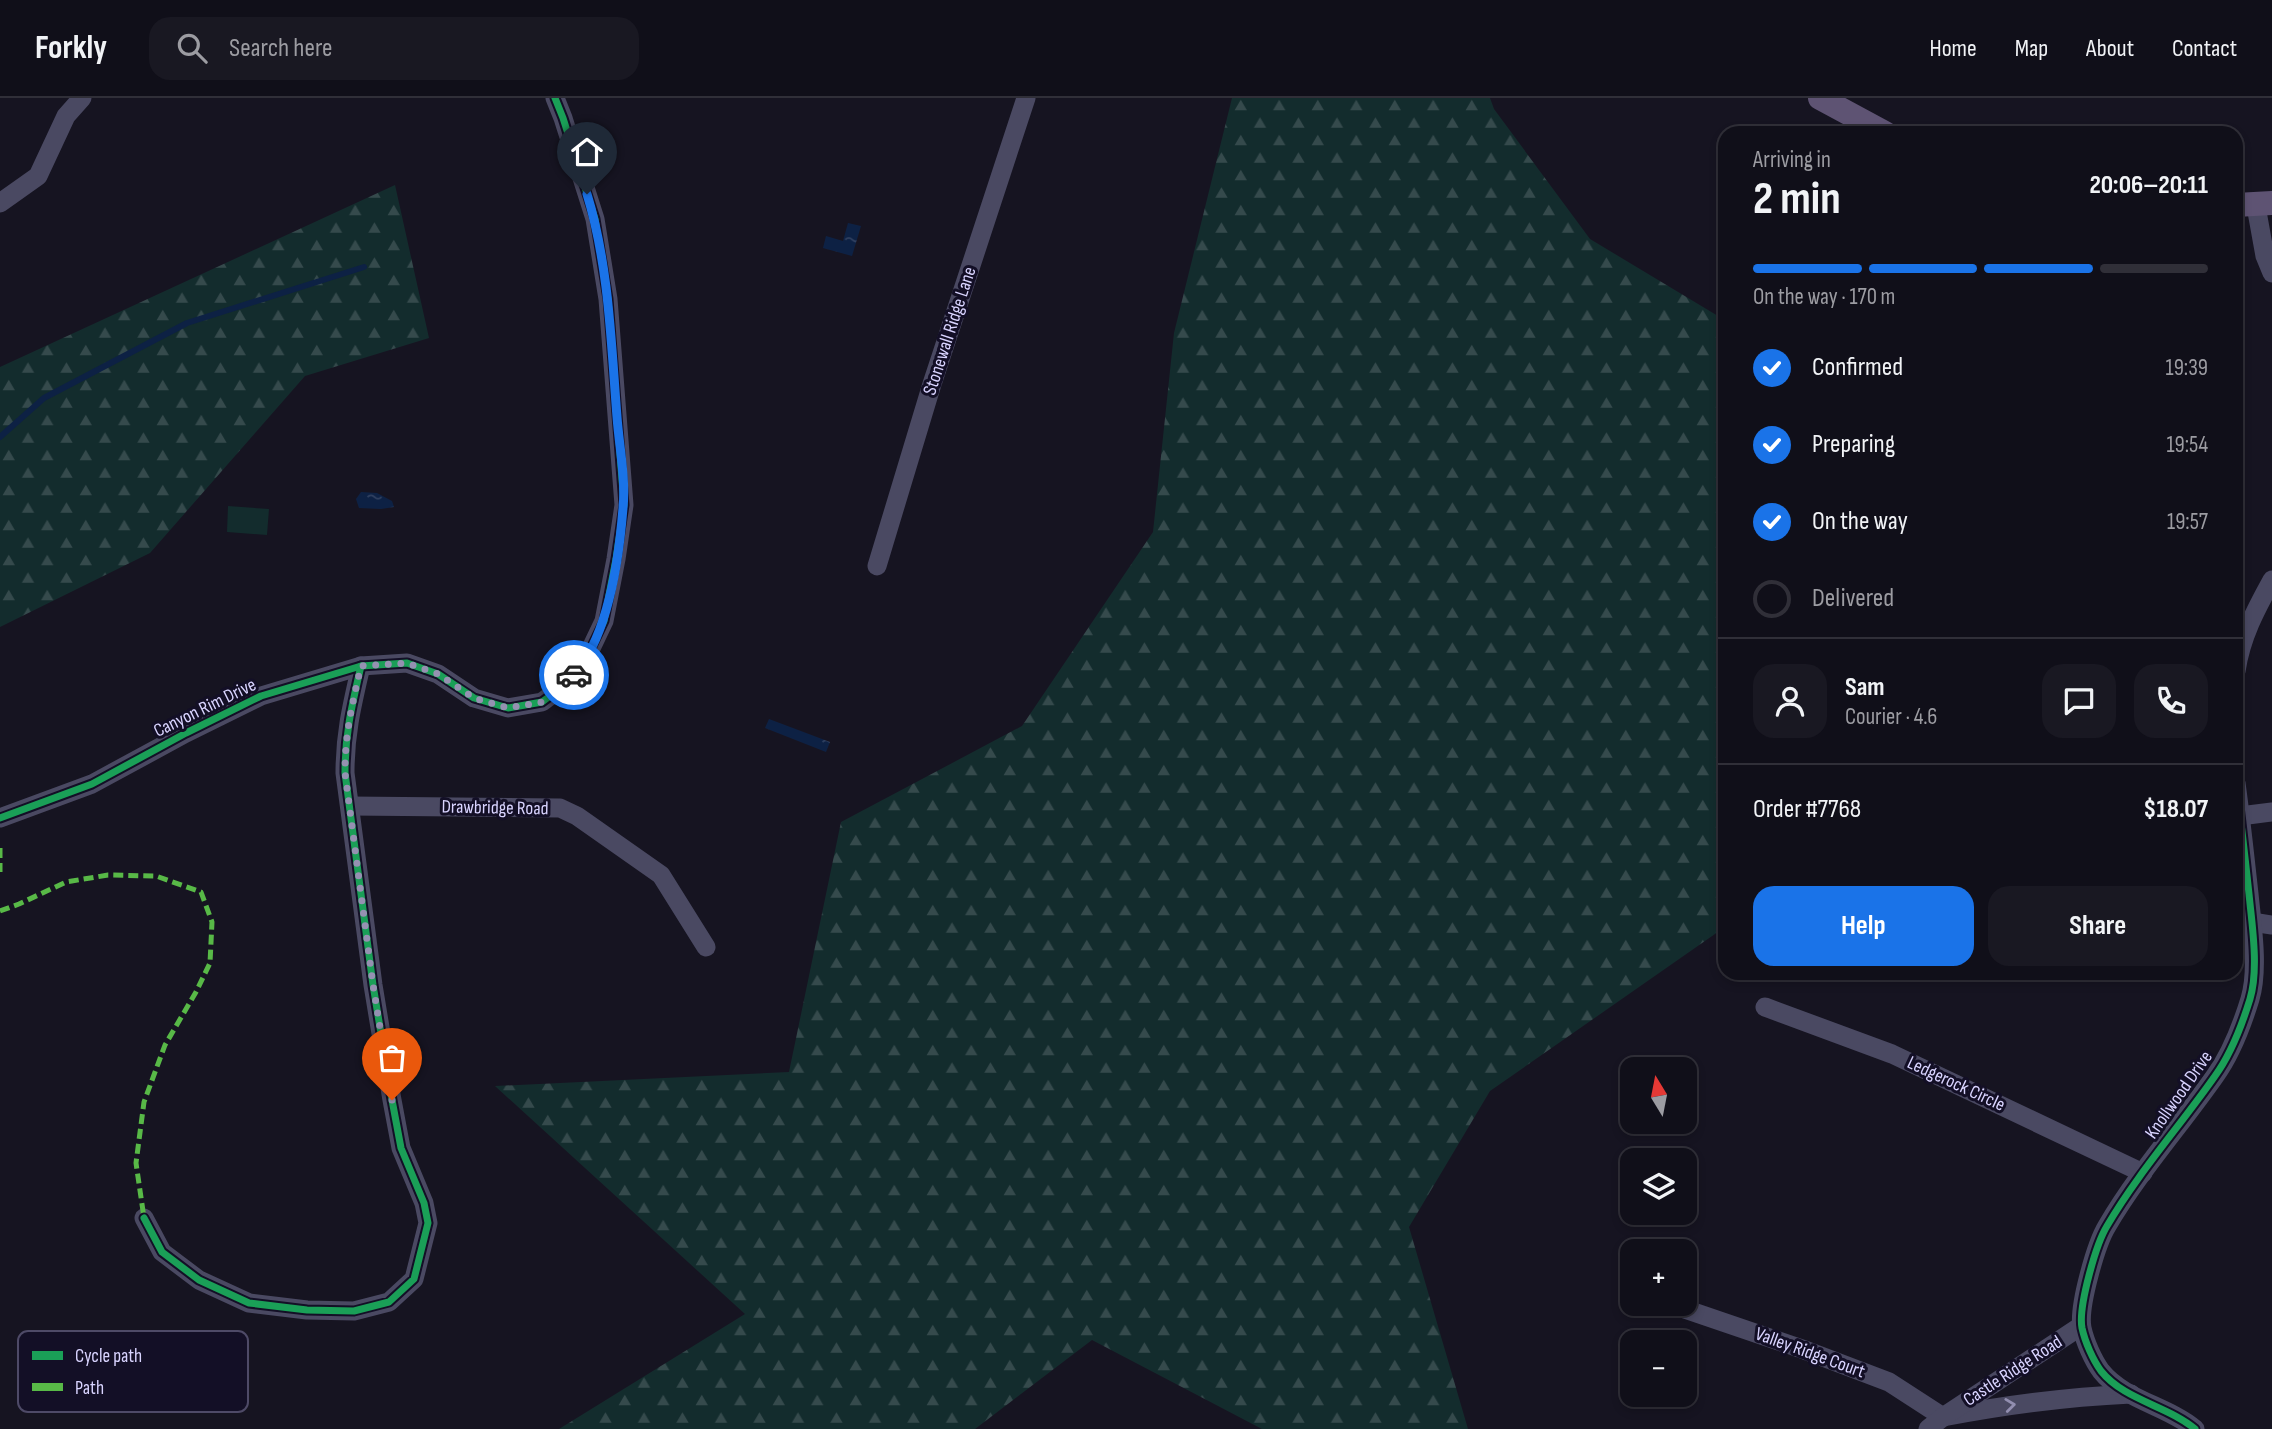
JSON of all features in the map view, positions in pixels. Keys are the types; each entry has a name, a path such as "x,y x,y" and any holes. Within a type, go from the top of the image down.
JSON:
{"main road":[{"path":"1821,98 1872,126"}],"street":[{"path":"0,202 38,176 66,116 82,98"},
{"name":"Canyon Rim Drive","path":"0,818 92,784 261,696 361,666 407,663 438,674 474,698 508,708 542,702 562,687 584,663 604,621 624,505 608,299 594,219 555,98"},
{"name":"Stonewall Ridge Lane","path":"877,566 932,384 1026,98"},
{"path":"2255,205 2265,256 2272,273"},
{"path":"2243,642 2251,619 2272,580"},
{"path":"144,1218 162,1252 199,1280 249,1303 307,1310 354,1311 389,1302 414,1279 428,1223 424,1203 401,1148 392,1100 373,985 345,773 348,718 361,666"},
{"name":"Drawbridge Road","path":"350,806 560,808 577,816 661,875 706,947"},
{"path":"2243,816 2272,812"},
{"name":"Knollwood Drive","path":"2081,1326 2088,1276 2105,1228 2217,1073 2238,1033 2251,996 2254,963 2252,922 2243,835"},
{"path":"2252,922 2272,925"},
{"name":"Ledgerock Circle","path":"1765,1007 1892,1054 2143,1173"},
{"name":"Valley Ridge Court","path":"1697,1313 1889,1382 1935,1423"},
{"name":"Castle Ridge Road","path":"1935,1423 2081,1326 2102,1372 2131,1394 2186,1421 2195,1429"},
{"name":"Castle Ridge Road","path":"1935,1423 1986,1409 2081,1396 2131,1394"}],"green space":[{"path":"1232,98 1490,98 1494,109 1590,239 1718,316 1718,932 1490,1091 1409,1227 1468,1429 1262,1429 1092,1340 975,1429 559,1429 745,1314 495,1086 789,1072 841,822 1022,726 1153,532 1174,333"},
{"path":"395,185 429,338 305,376 150,553 0,627 0,367"},
{"path":"228,506 269,509 267,535 227,532"}],"water":[{"path":"848,223 861,226 852,256 823,248 826,236 843,241"},
{"path":"361,492 377,493 392,501 394,507 359,508 356,499"},
{"path":"769,719 830,742 826,752 765,728"}],"waterway":[{"path":"0,437 44,398 187,323 364,267"}],"marked path":[{"path":"0,848 0,872"},
{"path":"0,911 66,882 108,875 156,876 201,892 212,922 210,963 165,1045 144,1102 136,1163 144,1218"}],"cycle path":[{"path":"0,818 92,784 261,696 361,666 407,663 438,674 474,698 508,708 542,702 562,687 584,663 604,621 624,505 608,299 595,219 555,98"},
{"path":"144,1218 162,1252 199,1280 249,1303 307,1310 354,1311 389,1302 414,1279 428,1223 424,1203 401,1148 392,1100 373,985 345,773 348,732 361,666"},
{"path":"2195,1429 2111,1381 2095,1362 2083,1333 2081,1318 2089,1276 2107,1226 2132,1187 2221,1067 2236,1039 2250,999 2254,947 2243,841"}],"way so far":[{"path":"392,1100 373,985 345,773 348,718 361,666 407,663 438,674 474,698 508,708 542,702 574,675"}],"route":[{"path":"574,675 584,663 604,621 624,505 608,299 587,194"}]}
